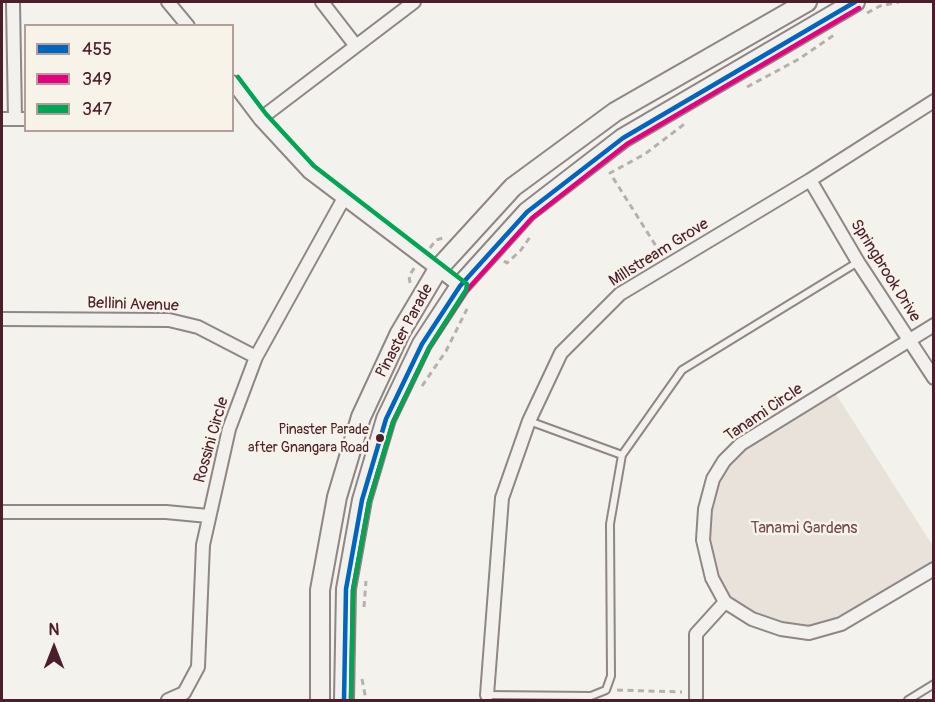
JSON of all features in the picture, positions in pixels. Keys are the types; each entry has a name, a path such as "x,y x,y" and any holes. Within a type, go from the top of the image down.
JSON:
{"main road":[{"name":"Pinaster Parade","path":"320,700 320,590 336,496 361,417 400,333 438,269 513,186 615,112 807,2"},
{"name":"Pinaster Parade","path":"344,700 346,589 362,500 386,419 422,345 460,286 527,212 623,138 857,10"}],"street":[{"path":"2,119 20,119 13,2"},
{"path":"168,2 186,24"},
{"path":"322,2 356,46"},
{"path":"260,119 414,2"},
{"path":"234,85 260,119 309,172 460,286"},
{"name":"Millstream Grove","path":"488,695 502,498 529,421 561,352 620,294 810,180 933,101"},
{"name":"Springbrook Drive","path":"810,180 858,262 933,378"},
{"name":"Rossini Circle","path":"168,700 184,693 198,667 203,545 229,429 256,357 344,198"},
{"name":"Bellini Avenue","path":"2,319 169,320 198,327 256,357"},
{"name":"Tanami Circle","path":"725,602 712,578 703,540 705,509 713,479 724,461 741,444 933,326"},
{"path":"2,512 166,512 208,516"},
{"path":"696,696 696,634 725,602 752,618 781,629 809,633 841,624 933,569"}],"lane":[{"path":"488,695 591,696 606,690 611,676 610,524 622,455 682,370 858,262"},
{"path":"529,421 622,455"},
{"path":"908,700 933,684"}],"path":[{"path":"857,10 899,2"},
{"path":"739,91 799,59 836,34"},
{"path":"668,265 610,173 645,154 690,119"},
{"path":"501,268 507,263"},
{"path":"421,388 446,351 468,306"},
{"path":"364,616 366,581"},
{"path":"361,674 366,700"},
{"path":"606,690 696,696"}],"green space":[{"name":"Tanami Gardens","path":"832,388 933,546 933,569 841,624 809,633 781,629 725,602 712,578 705,509 724,461"}],"transit line":[{"name":"455","path":"344,700 346,589 362,500 386,419 422,344 460,286 527,212 623,138 855,2"},
{"name":"349","path":"351,700 353,590 369,502 393,422 429,348 466,291 532,218 627,144 859,8"},
{"name":"347","path":"238,77 266,114 314,166 467,284 466,290 429,348 393,422 369,502 353,590 351,700"}],"place":[{"name":"Pinaster Parade after Gnangara Road","path":"380,438"}]}
